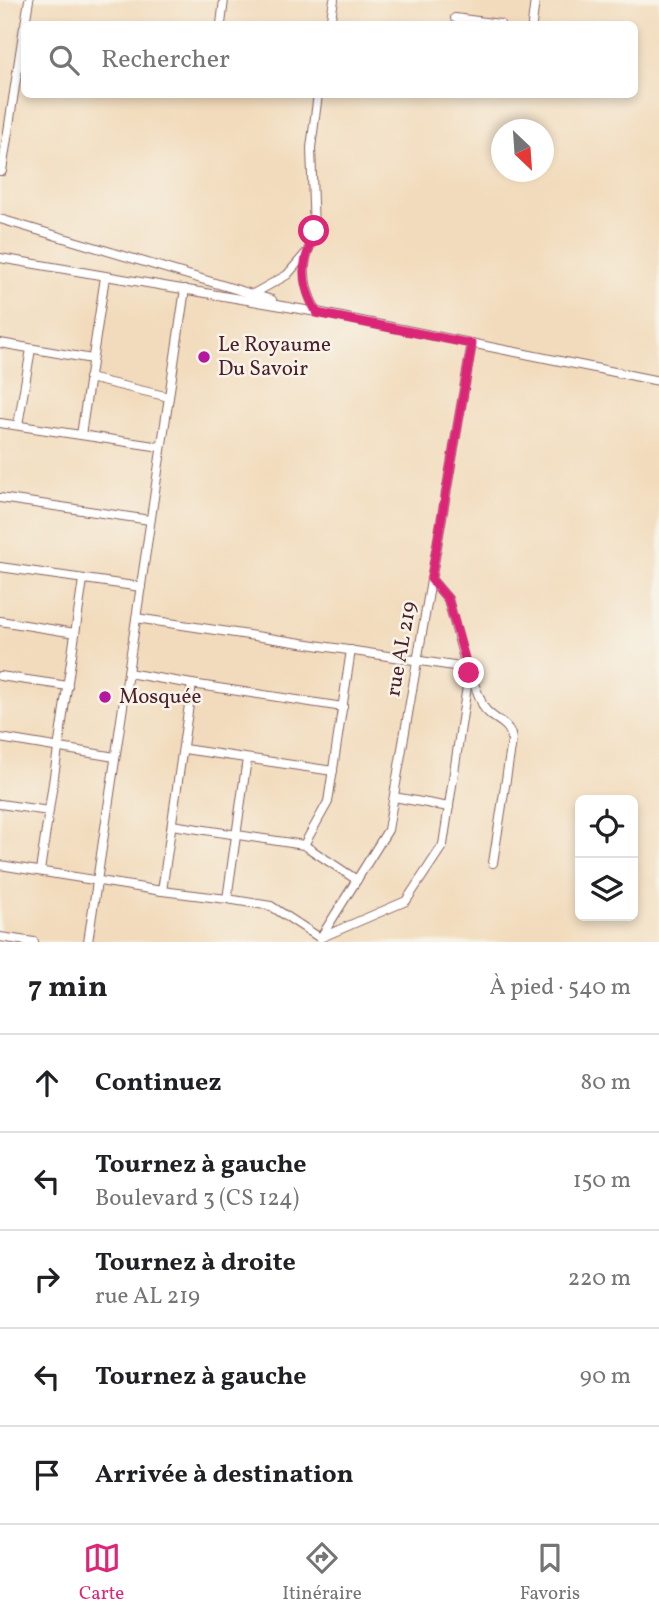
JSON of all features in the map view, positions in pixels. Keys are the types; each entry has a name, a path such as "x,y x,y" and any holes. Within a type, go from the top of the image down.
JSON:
{"street":[{"path":"26,21 29,0"},
{"path":"221,21 224,0"},
{"path":"330,21 334,0"},
{"path":"532,21 535,0"},
{"path":"455,18 478,21"},
{"path":"0,171 21,51"},
{"path":"242,299 287,275 313,242 311,148 317,98"},
{"path":"0,219 304,310"},
{"path":"309,248 304,271 305,286 317,313"},
{"path":"0,258 304,310 659,381"},
{"path":"81,435 105,277"},
{"path":"88,942 185,289"},
{"path":"0,343 92,359"},
{"name":"rue AL 219","path":"319,940 388,830 472,344"},
{"path":"18,425 31,349"},
{"path":"89,378 169,397"},
{"path":"0,423 161,447"},
{"path":"0,498 150,520"},
{"path":"0,567 141,587"},
{"path":"431,579 448,599 468,671 486,712 509,729 512,738 493,863"},
{"path":"40,871 83,580"},
{"path":"136,618 417,660 468,671"},
{"path":"0,621 75,633"},
{"path":"304,845 326,807 351,650"},
{"path":"0,865 271,906 319,940 406,901 443,845 468,671"},
{"path":"128,673 343,707"},
{"path":"0,676 68,686"},
{"path":"162,891 192,684"},
{"path":"0,738 115,757"},
{"path":"184,749 333,771"},
{"path":"226,899 247,759"},
{"path":"394,797 449,807"},
{"path":"0,804 49,811"},
{"path":"172,825 304,845 356,880"},
{"path":"0,937 34,942"}],"place":[{"name":"Le Royaume Du Savoir","path":"204,357"},
{"name":"Mosquée","path":"105,697"}],"route":[{"path":"314,231 304,271 305,286 317,313 472,344 431,579 448,599 469,673"}]}
